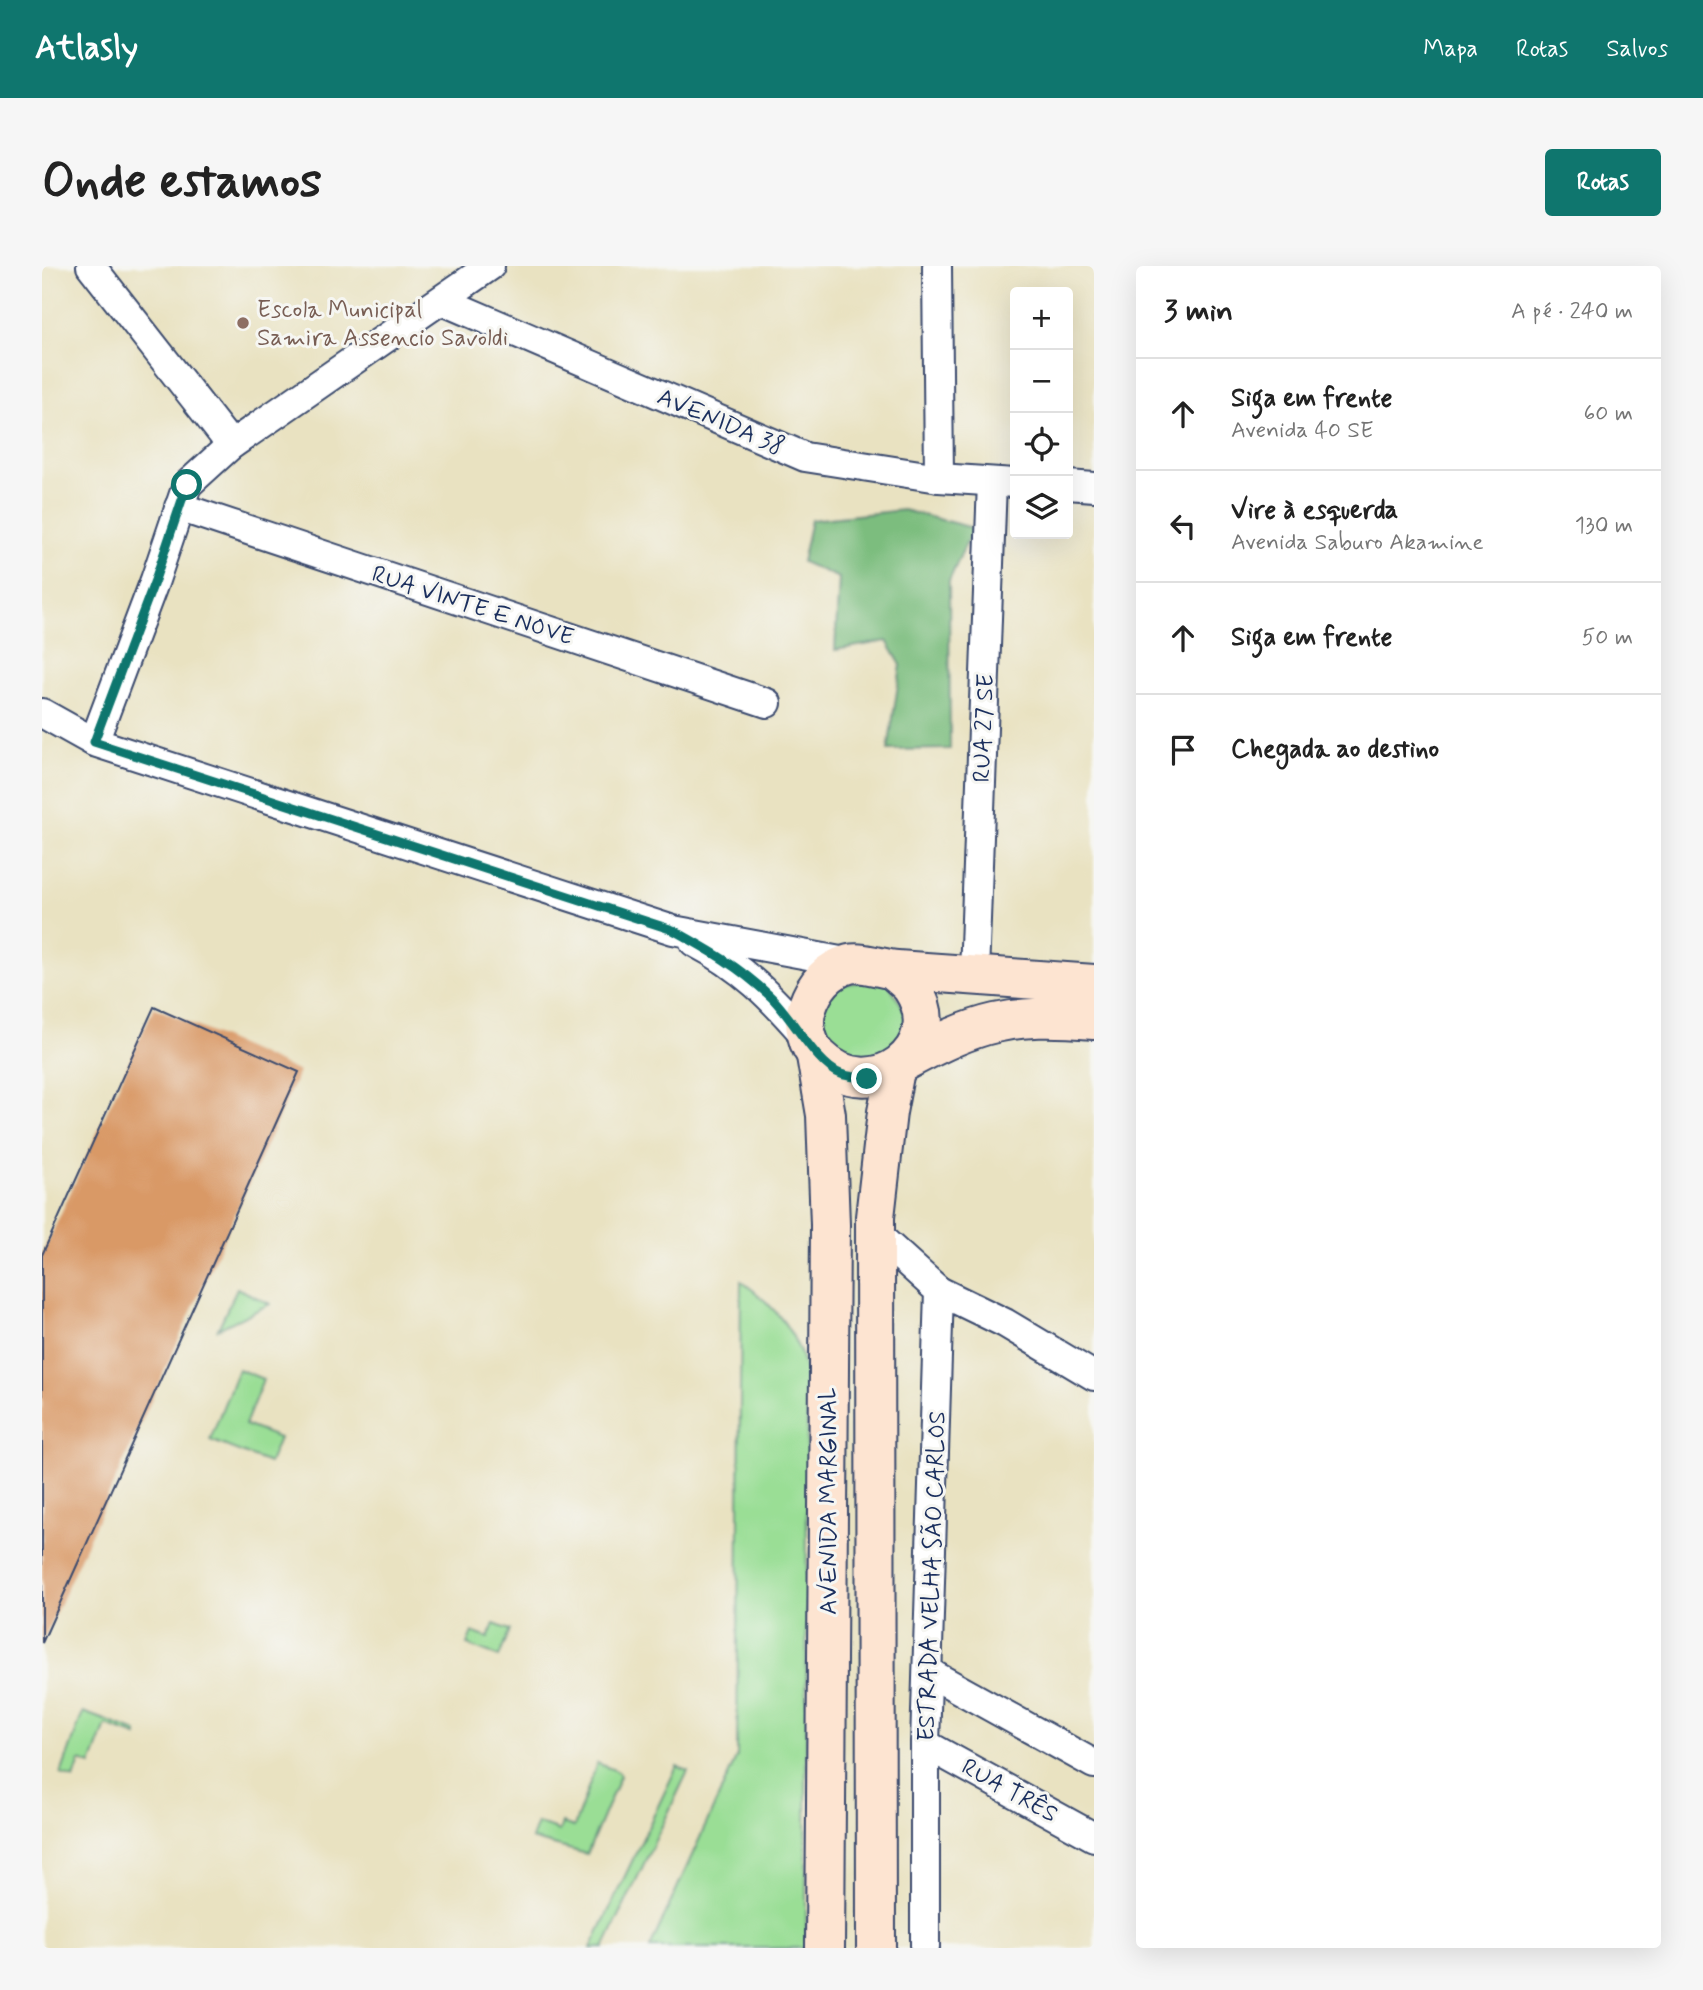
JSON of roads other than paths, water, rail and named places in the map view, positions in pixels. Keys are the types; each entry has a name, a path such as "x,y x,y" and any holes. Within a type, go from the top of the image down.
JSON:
{"street":[{"path":"91,266 231,445"},
{"path":"94,742 187,485 231,445 490,266"},
{"path":"937,266 939,478"},
{"name":"AVENIDA 38","path":"443,301 805,457 939,478 1004,482"},
{"name":"RUA 27 SE","path":"974,974 1004,482"},
{"path":"1073,485 1094,487"},
{"name":"RUA VINTE E NOVE","path":"180,507 767,703"},
{"path":"42,713 94,742 673,930 893,970 1094,984"},
{"path":"673,930 730,961 773,998 812,1047 839,1074 867,1079 900,1066 987,1023 1041,1016 1094,1020"},
{"path":"812,1047 805,1014 813,991 829,973 851,963"},
{"path":"893,970 912,988 922,1013 919,1039 900,1066"},
{"name":"AVENIDA MARGINAL","path":"812,1047 826,1115 830,1225 825,1948"},
{"name":"AVENIDA MARGINAL","path":"876,1948 875,1233 887,1112 900,1066"},
{"path":"875,1233 939,1291 1004,1323 1094,1377"},
{"name":"ESTRADA VELHA SÃO CARLOS","path":"925,1948 925,1744 939,1291"},
{"path":"928,1672 1094,1764"},
{"name":"RUA TRÊS","path":"925,1744 1094,1837"}],"place":[{"name":"Escola Municipal Samira Assencio Savoldi","path":"243,323"}]}
